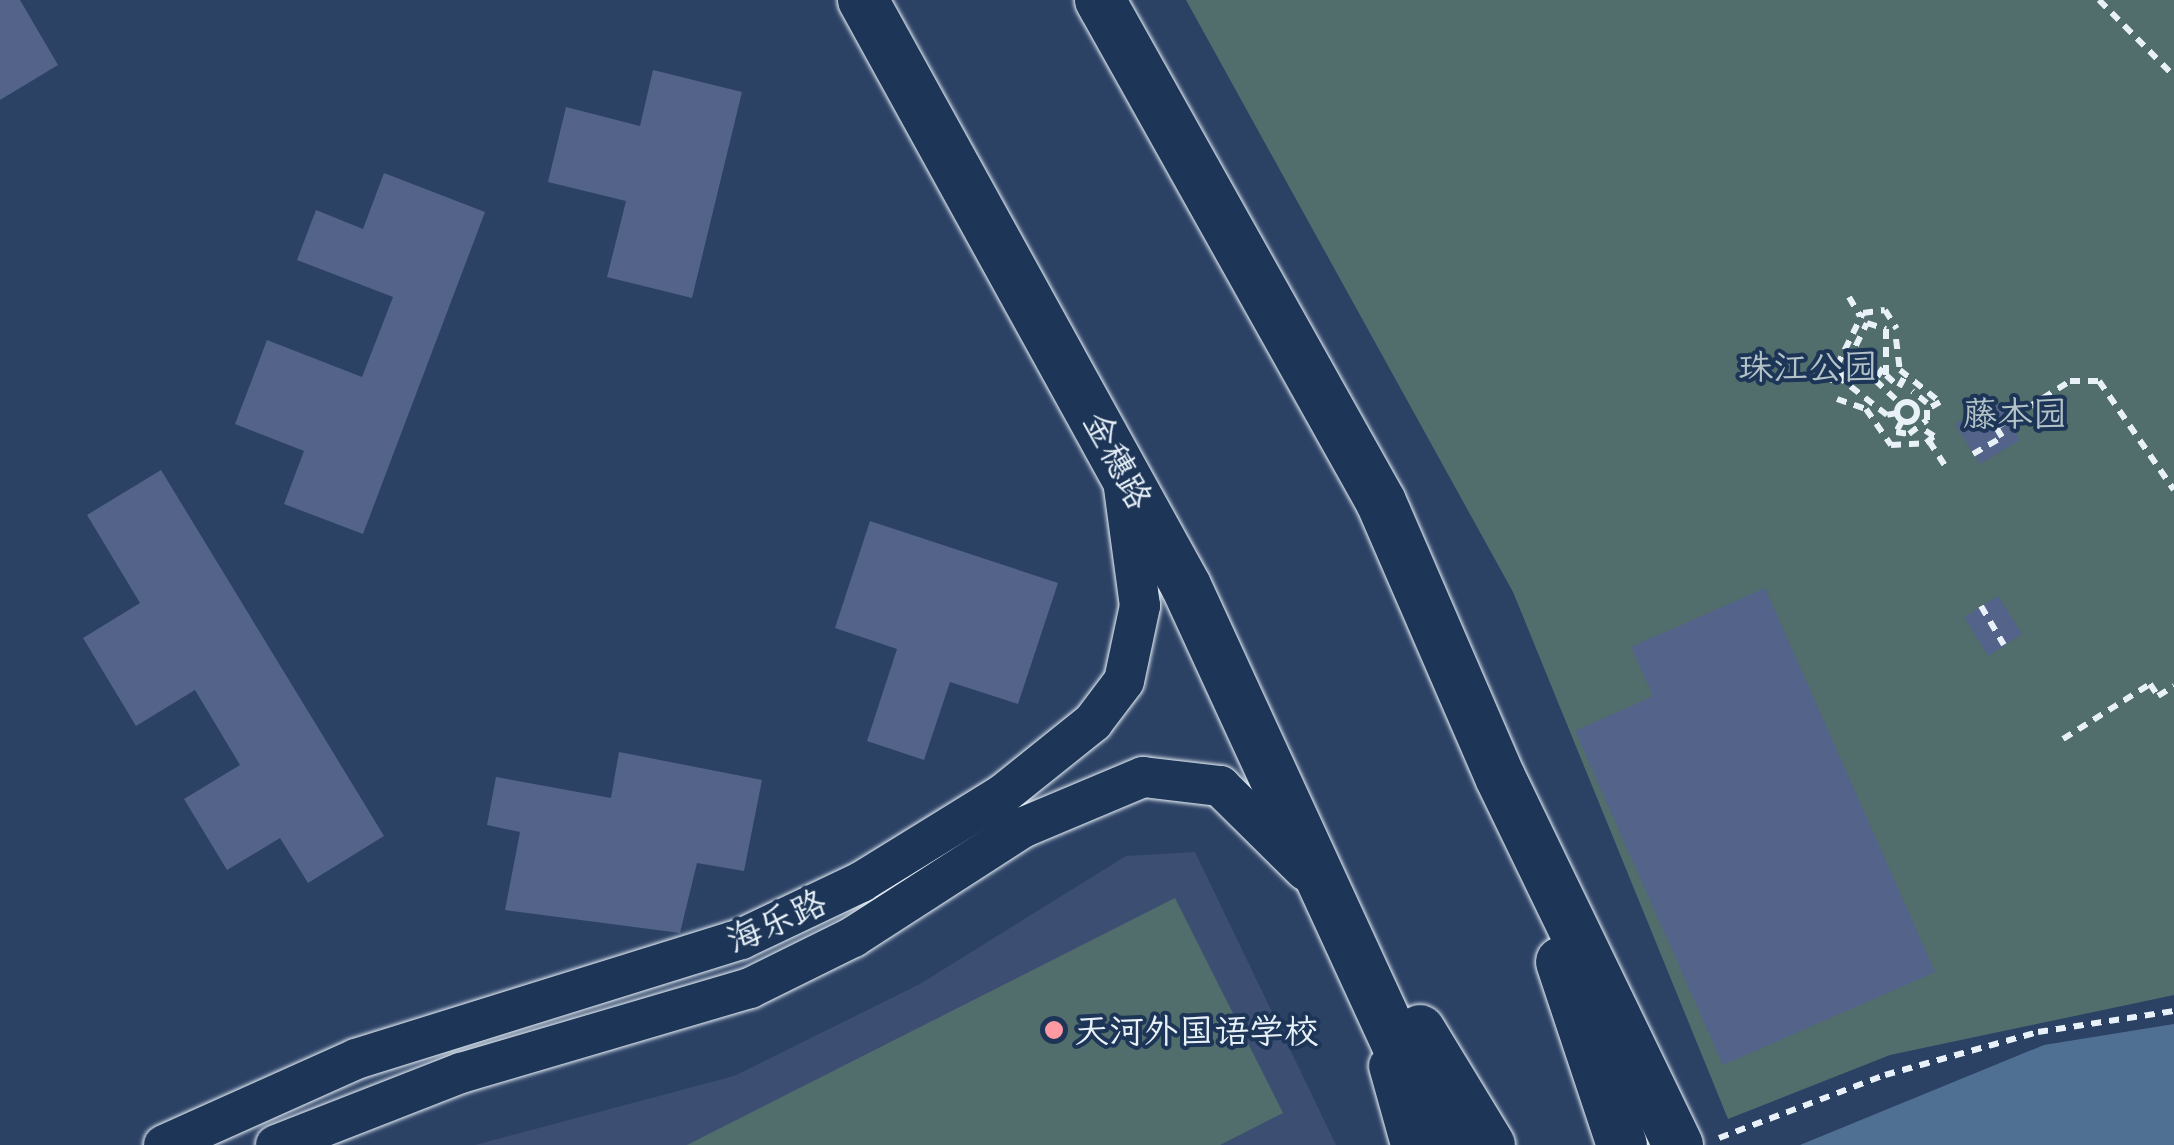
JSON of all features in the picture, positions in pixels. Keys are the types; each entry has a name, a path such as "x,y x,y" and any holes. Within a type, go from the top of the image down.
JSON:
{"main road":[{"name":"金穗路","path":"863,0 1119,459 1352,931"},
{"path":"1100,0 1381,502 1500,777 1695,1142"},
{"path":"1500,777 1622,1145"},
{"path":"1352,931 1444,1145"},
{"path":"1352,931 1490,1145"}],"street":[{"name":"海乐路","path":"164,1145 356,1059 740,938 860,882 1002,796 1093,722 1137,646 1140,606 1119,459"},
{"name":"海乐路","path":"276,1145 461,1073 765,982 1024,827 1143,776 1220,786 1289,850 1352,931"},
{"path":"1352,931 1411,1145"}],"path":[{"path":"2099,0 2174,76"},
{"path":"1849,298 1860,316"},
{"path":"1829,382 1834,360 1860,316 1886,310 1897,326 1886,329 1867,324 1862,348 1844,368 1843,384 1875,399 1886,416 1899,417 1918,410 1901,404 1875,380 1872,372 1883,368"},
{"path":"1886,329 1883,368 1898,387 1906,376"},
{"path":"1896,340 1906,376 1932,389 1940,409 1929,408 1912,392"},
{"path":"1834,360 1844,368"},
{"path":"1997,427 2070,381 2099,381 2174,490"},
{"path":"1837,399 1866,409 1882,441 1929,440 1934,436 1921,428 1896,432 1901,404"},
{"path":"1866,409 1875,399"},
{"path":"1973,454 2002,436 1984,406"},
{"path":"1921,428 1929,408"},
{"path":"1929,440 1948,469"},
{"path":"1981,606 2004,645"},
{"path":"2063,740 2150,684 2158,696 2174,686"},
{"path":"1695,1142 1904,1069 2038,1032 2174,1011"}],"shaded area":[{"name":"天河外国语学校","path":"1195,852 1336,1145 475,1145 734,1076 920,984 1126,856"},
{"path":"2174,1024 2174,1145 1800,1145 2044,1045"}],"green space":[{"name":"珠江公园","path":"1186,0 2174,0 2174,995 1890,1055 1728,1119 1513,592"},
{"name":"天河外国语学校","path":"1175,898 1283,1113 1220,1145 687,1145"}],"building":[{"path":"0,0 20,0 58,65 0,100"},
{"path":"653,70 742,92 692,298 607,277 626,201 548,182 566,107 640,126"},
{"path":"384,173 485,212 363,534 284,504 304,451 235,424 267,340 362,377 393,297 297,260 316,210 363,229"},
{"path":"1996,400 2020,440 1980,464 1955,424"},
{"path":"161,470 384,836 308,883 280,838 227,870 184,799 240,765 195,690 136,726 83,638 140,603 87,515"},
{"path":"870,521 1058,583 1018,704 950,682 924,760 867,741 897,649 835,628"},
{"path":"1765,588 1935,972 1723,1065 1575,731 1653,696 1631,647"},
{"path":"1998,596 2022,634 1988,656 1964,617"},
{"path":"619,752 762,780 744,871 697,863 680,933 505,910 520,832 487,825 496,777 611,798"}],"place":[{"name":"天河外国语学校","path":"1054,1030"}],"park label":[{"name":"藤本园","path":"2015,413"}]}
